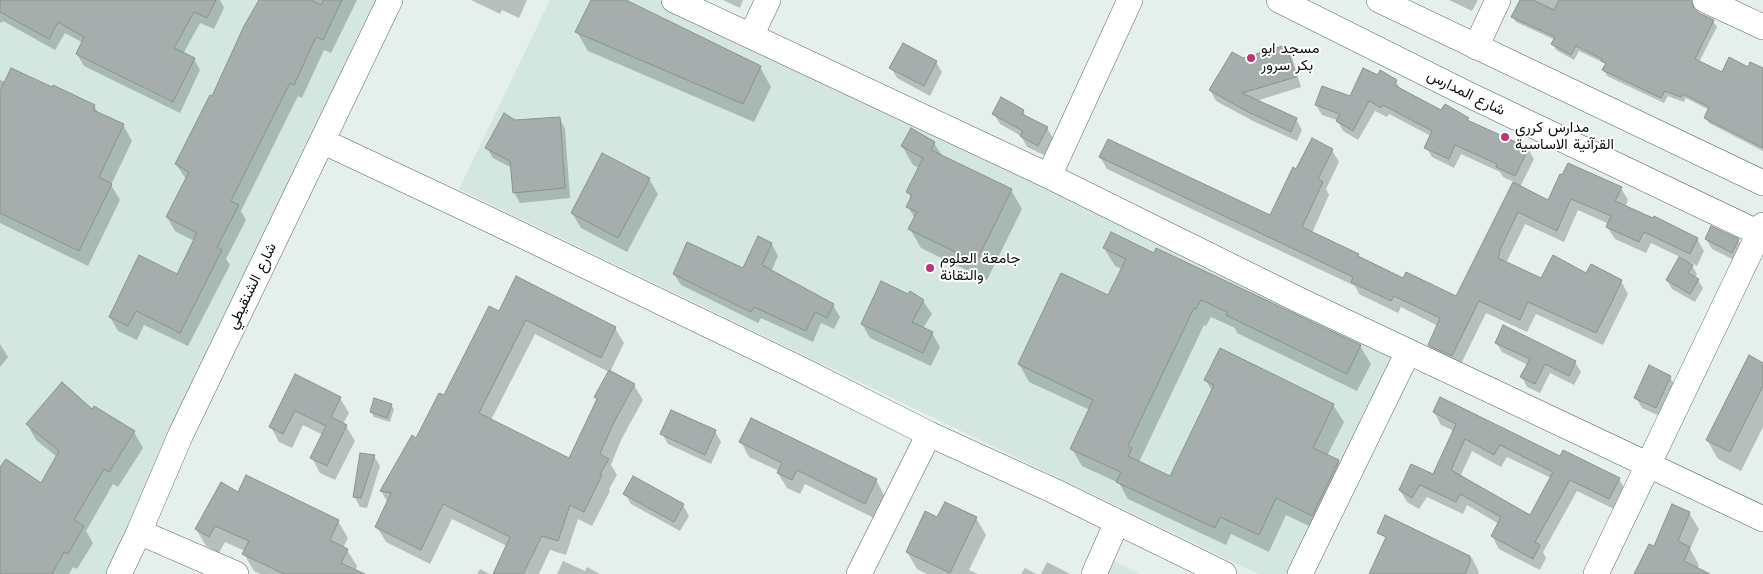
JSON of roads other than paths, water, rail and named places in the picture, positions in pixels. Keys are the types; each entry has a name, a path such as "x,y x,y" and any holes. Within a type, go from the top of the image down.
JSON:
{"street":[{"name":"شارع الشنقيطي","path":"119,574 181,434 390,0"},
{"path":"674,0 1049,176 1408,352 1763,519"},
{"path":"751,36 768,0"},
{"path":"1049,176 1130,0"},
{"name":"شارع المدارس","path":"1279,0 1463,92 1762,231"},
{"path":"1379,0 1763,184"},
{"path":"1476,46 1498,0"},
{"path":"1705,0 1763,27"},
{"path":"322,141 437,194 800,369 929,434 1224,574"},
{"path":"1596,574 1762,231"},
{"path":"1300,574 1408,352"},
{"path":"859,574 929,434"},
{"path":"1094,574 1117,522"},
{"path":"139,532 236,574"}],"place":[{"name":"مسجد ابو بكر سرور","path":"1251,58"},
{"name":"مدارس كرري القرآنية الاساسية","path":"1505,137"},
{"name":"جامعة العلوم والتقانة","path":"930,268"}]}
